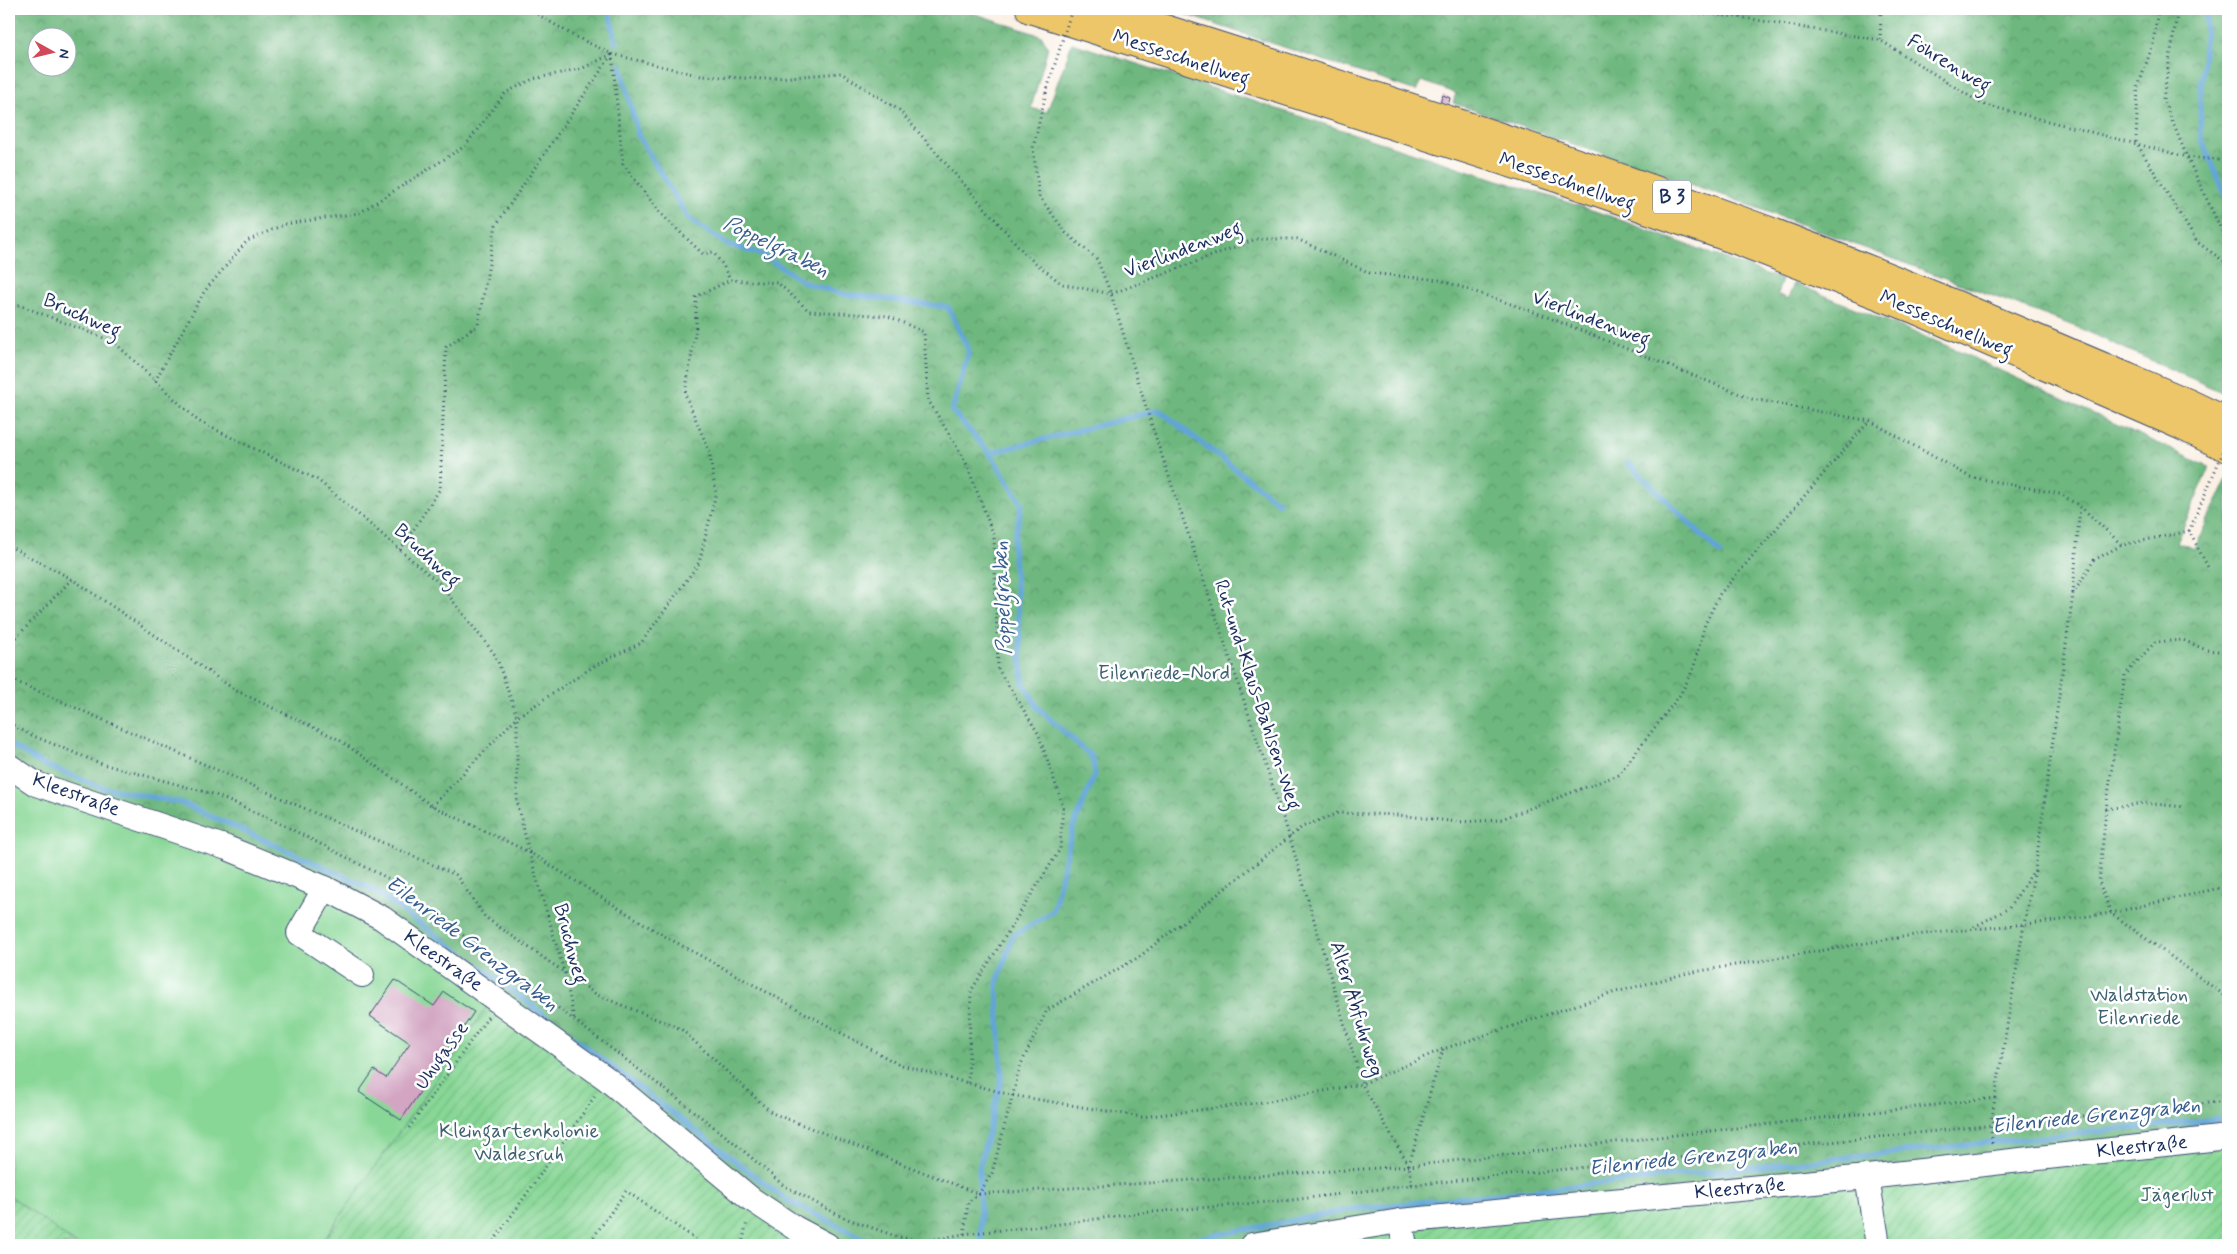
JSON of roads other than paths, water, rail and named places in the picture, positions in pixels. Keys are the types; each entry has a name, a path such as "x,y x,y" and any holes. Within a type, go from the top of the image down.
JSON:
{"highway":[{"name":"Messeschnellweg","path":"1030,9 1551,176 1736,240 1914,309 2180,425 2228,448"},
{"name":"Messeschnellweg","path":"1102,9 1555,156 1743,222 1921,290 2188,403 2228,422"}],"street":[{"name":"Kleestraße","path":"9,766 36,784 227,848 325,888 382,918 500,1000 607,1079 752,1199 795,1228 827,1245"},
{"path":"325,888 299,933 362,975"},
{"name":"Kleestraße","path":"1252,1245 1400,1221 1867,1177 2228,1138"},
{"path":"1867,1177 1878,1245"},
{"path":"1400,1221 1405,1245"}],"waterway":[{"name":"Poppelgraben","path":"609,9 616,43"},
{"path":"2207,9 2200,101 2201,138 2228,202"},
{"name":"Poppelgraben","path":"621,66 638,135 688,218 726,244 763,255 805,283 843,294 948,307 969,351 952,411 990,453 1022,504 1013,545 1023,682 1038,708 1092,757 1095,774 1073,828 1053,911 1013,936 997,983 1002,1077 979,1169 981,1245"},
{"path":"990,453 1159,410 1279,503"},
{"path":"1628,463 1720,553"},
{"name":"Eilenriede Grenzgraben","path":"9,744 42,764 101,787 182,803 372,889 501,982 785,1199 876,1245"},
{"name":"Eilenriede Grenzgraben","path":"1164,1245 1353,1209 2228,1118"}],"park label":[{"name":"Eilenriede-Nord","path":"1164,673"},
{"name":"Waldstation Eilenriede","path":"2139,1006"},
{"name":"Kleingartenkolonie Waldesruh","path":"519,1142"},
{"name":"Jägerlust","path":"2177,1195"}]}
